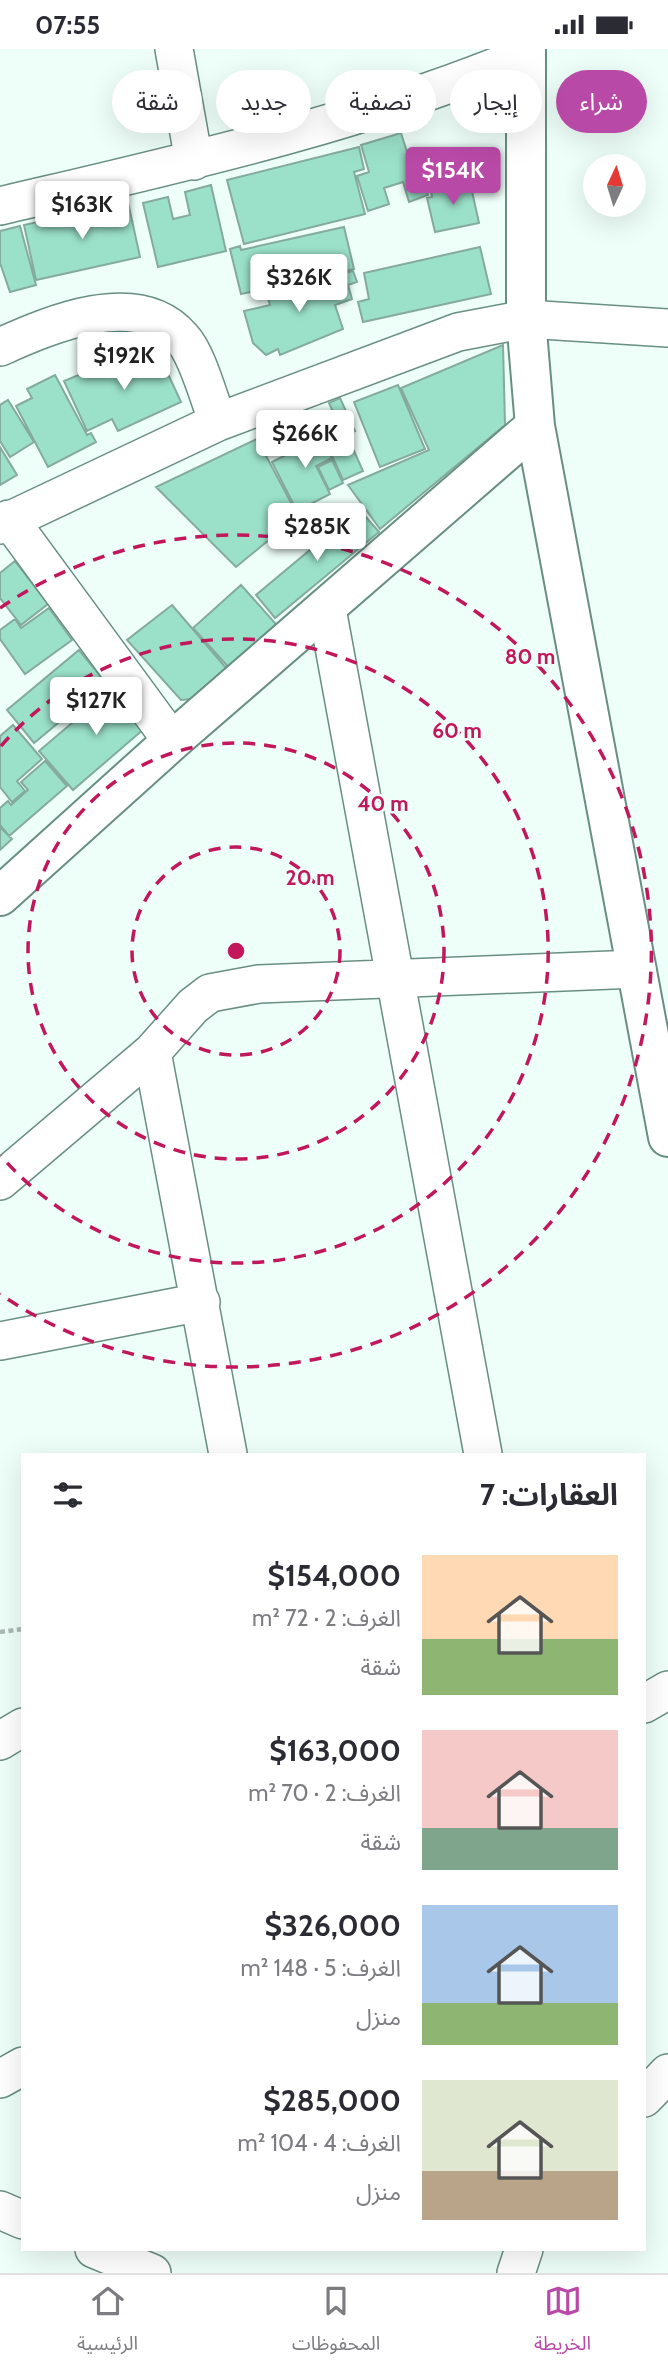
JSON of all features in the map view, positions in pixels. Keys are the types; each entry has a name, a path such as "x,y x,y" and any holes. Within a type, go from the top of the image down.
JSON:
{"main road":[{"path":"525,52 526,319 535,426 668,1137"},
{"path":"0,896 172,741 535,426"}],"street":[{"path":"174,49 194,160"},
{"path":"0,206 194,160 380,110 525,52"},
{"path":"0,347 59,321 95,313 119,313 157,319 183,338 218,422"},
{"path":"172,741 5,522 218,422 458,332 526,319 668,328"},
{"path":"327,609 484,1453"},
{"path":"0,1181 152,1052 192,1006 210,993 259,984 637,969"},
{"path":"152,1052 228,1453"},
{"path":"0,1341 201,1302"},
{"path":"646,1703 668,1690"},
{"path":"0,1741 21,1728"},
{"path":"0,2080 21,2067"},
{"path":"646,2096 668,2073"},
{"path":"0,2210 21,2219"},
{"path":"99,2251 152,2273"},
{"path":"516,2273 523,2251"}],"path":[{"path":"0,1632 21,1629"}],"building":[{"path":"401,133 409,158 416,156 428,195 409,202 403,182 384,188 389,204 368,211 357,176 369,172 361,145"},
{"path":"359,147 364,169 354,172 365,214 244,244 227,180"},
{"path":"470,182 479,223 435,232 427,198 432,197 431,190"},
{"path":"211,185 226,251 158,267 143,203 168,197 173,219 190,215 185,192"},
{"path":"128,202 140,257 36,280 24,225"},
{"path":"20,226 36,285 10,292 0,263 0,231"},
{"path":"344,227 354,269 241,294 230,249 240,246 241,250"},
{"path":"480,247 491,294 363,322 358,302 369,299 364,273"},
{"path":"353,271 357,282 348,285 352,299 335,305 343,329 280,355 278,349 266,355 253,343 244,311 270,305 266,292"},
{"path":"503,345 505,425 380,529 348,485 429,450 401,388"},
{"path":"156,348 181,402 118,431 112,419 87,431 64,381 93,369 96,375"},
{"path":"55,375 87,435 91,433 96,442 48,467 16,406 32,398 27,389"},
{"path":"398,385 425,449 380,467 354,402"},
{"path":"340,398 355,431 344,436 329,403"},
{"path":"8,400 34,442 10,457 0,441 0,405"},
{"path":"323,430 328,440 334,437 337,443 327,449 332,458 316,466 330,494 297,511 272,462 290,453 288,448"},
{"path":"257,439 298,516 236,567 156,487"},
{"path":"349,440 363,471 343,480 329,449"},
{"path":"0,447 17,475 0,485"},
{"path":"332,460 343,483 329,490 318,467"},
{"path":"359,509 379,532 275,618 256,595"},
{"path":"15,561 48,604 21,625 0,598 0,573"},
{"path":"241,585 283,632 231,670 193,628"},
{"path":"172,605 233,676 204,698 181,700 127,640"},
{"path":"49,608 72,640 25,674 0,639 0,630 15,619 21,628"},
{"path":"79,650 106,683 34,743 7,710"},
{"path":"119,683 152,722 73,790 39,751"},
{"path":"13,725 42,759 17,781 25,791 12,802 0,787 0,736"},
{"path":"45,761 67,786 9,836 0,825 0,808 8,801 11,805 28,790 21,782"},
{"path":"0,827 12,839 0,850"}]}
